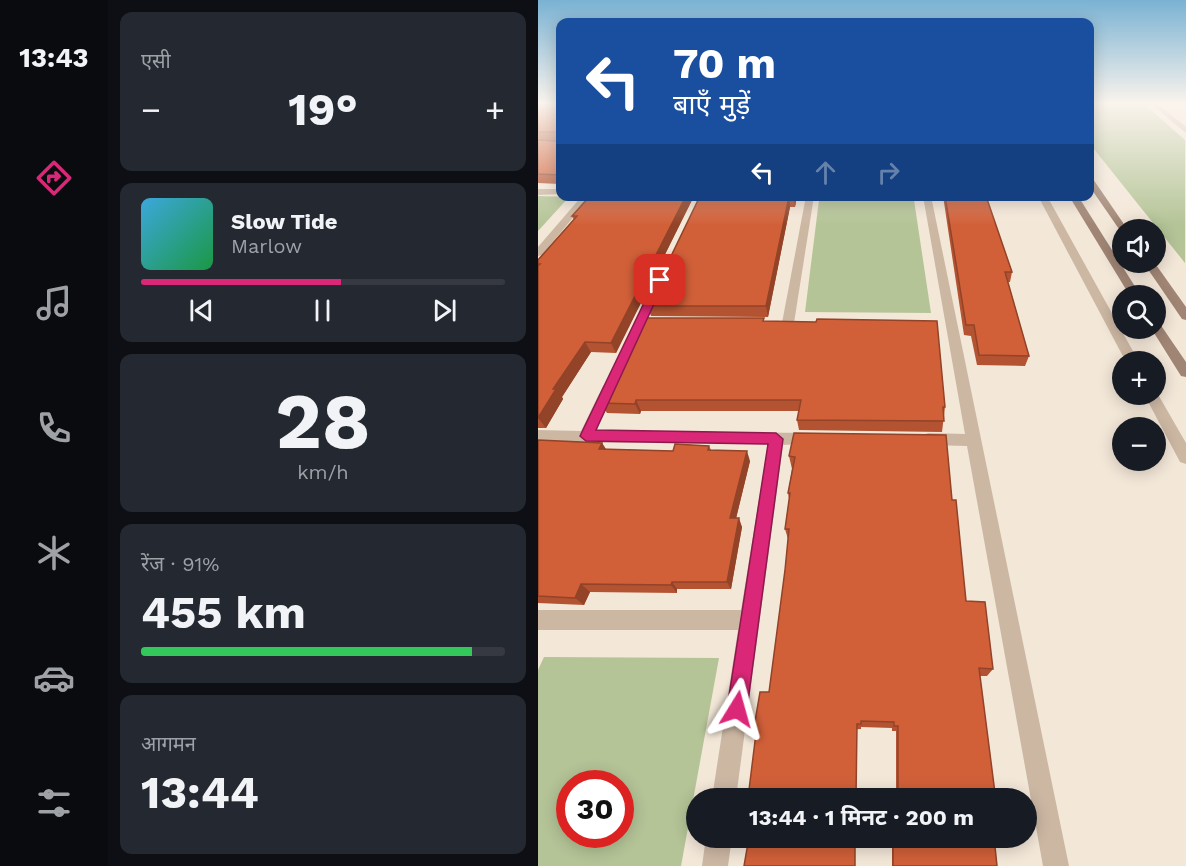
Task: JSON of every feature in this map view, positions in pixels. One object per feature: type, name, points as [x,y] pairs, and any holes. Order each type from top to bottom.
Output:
[{"type":"street","points":[[1094,187],[1116,219]]},
{"type":"street","points":[[538,192],[556,192]]},
{"type":"street","points":[[538,254],[583,201]]},
{"type":"street","points":[[788,324],[809,201]]},
{"type":"street","points":[[928,201],[946,323],[973,440],[1056,866]]},
{"type":"street","points":[[1045,201],[1127,351]]},
{"type":"street","points":[[1076,201],[1129,285]]},
{"type":"street","points":[[1156,273],[1186,316]]},
{"type":"street","points":[[631,343],[646,322],[660,280]]},
{"type":"street","points":[[1164,339],[1186,373]]},
{"type":"street","points":[[586,436],[616,374]]},
{"type":"street","points":[[1157,405],[1186,458]]},
{"type":"street","points":[[538,436],[822,439]]},
{"type":"street","points":[[725,788],[776,439]]},
{"type":"street","points":[[915,439],[973,440]]},
{"type":"street","points":[[538,621],[749,620]]},
{"type":"street","points":[[715,866],[717,848]]},
{"type":"green space","points":[[1094,144],[1185,144],[1185,263],[1166,239],[1166,219],[1150,219],[1094,149]]},
{"type":"green space","points":[[538,196],[556,197],[556,201],[565,201],[538,231]]},
{"type":"green space","points":[[819,201],[914,201],[931,313],[805,312]]},
{"type":"green space","points":[[544,657],[719,658],[695,788],[686,788],[686,839],[681,866],[538,866],[538,670]]},
{"type":"building","points":[[538,144],[556,144],[556,175],[538,174]]},
{"type":"building","points":[[585,201],[683,201],[611,343],[585,342],[553,389],[556,389],[538,418],[538,266],[540,264],[538,260],[577,216],[572,216]]},
{"type":"building","points":[[698,201],[788,201],[766,306],[647,306]]},
{"type":"building","points":[[946,201],[988,201],[1012,272],[1005,272],[1029,356],[979,355],[974,325],[966,325]]},
{"type":"building","points":[[641,318],[764,318],[763,321],[816,322],[817,319],[937,321],[945,407],[943,407],[944,421],[797,420],[801,400],[636,400],[635,404],[600,403]]},
{"type":"building","points":[[794,433],[946,435],[952,500],[956,500],[966,601],[985,602],[993,669],[979,668],[994,788],[898,788],[898,726],[894,726],[894,722],[861,721],[861,724],[857,724],[856,788],[749,788],[756,733],[753,733],[760,692],[769,692],[785,570],[789,529],[785,529],[790,493],[788,493],[795,457],[789,456]]},
{"type":"building","points":[[538,440],[602,443],[599,449],[673,451],[675,444],[709,446],[708,450],[747,451],[730,518],[739,518],[727,582],[672,582],[671,585],[581,584],[575,598],[538,596]]},
{"type":"building","points":[[747,848],[855,848],[855,866],[744,866]]},
{"type":"building","points":[[893,848],[995,848],[997,866],[893,866]]},
{"type":"route","points":[[660,280],[586,436],[776,439],[737,709]]}]
